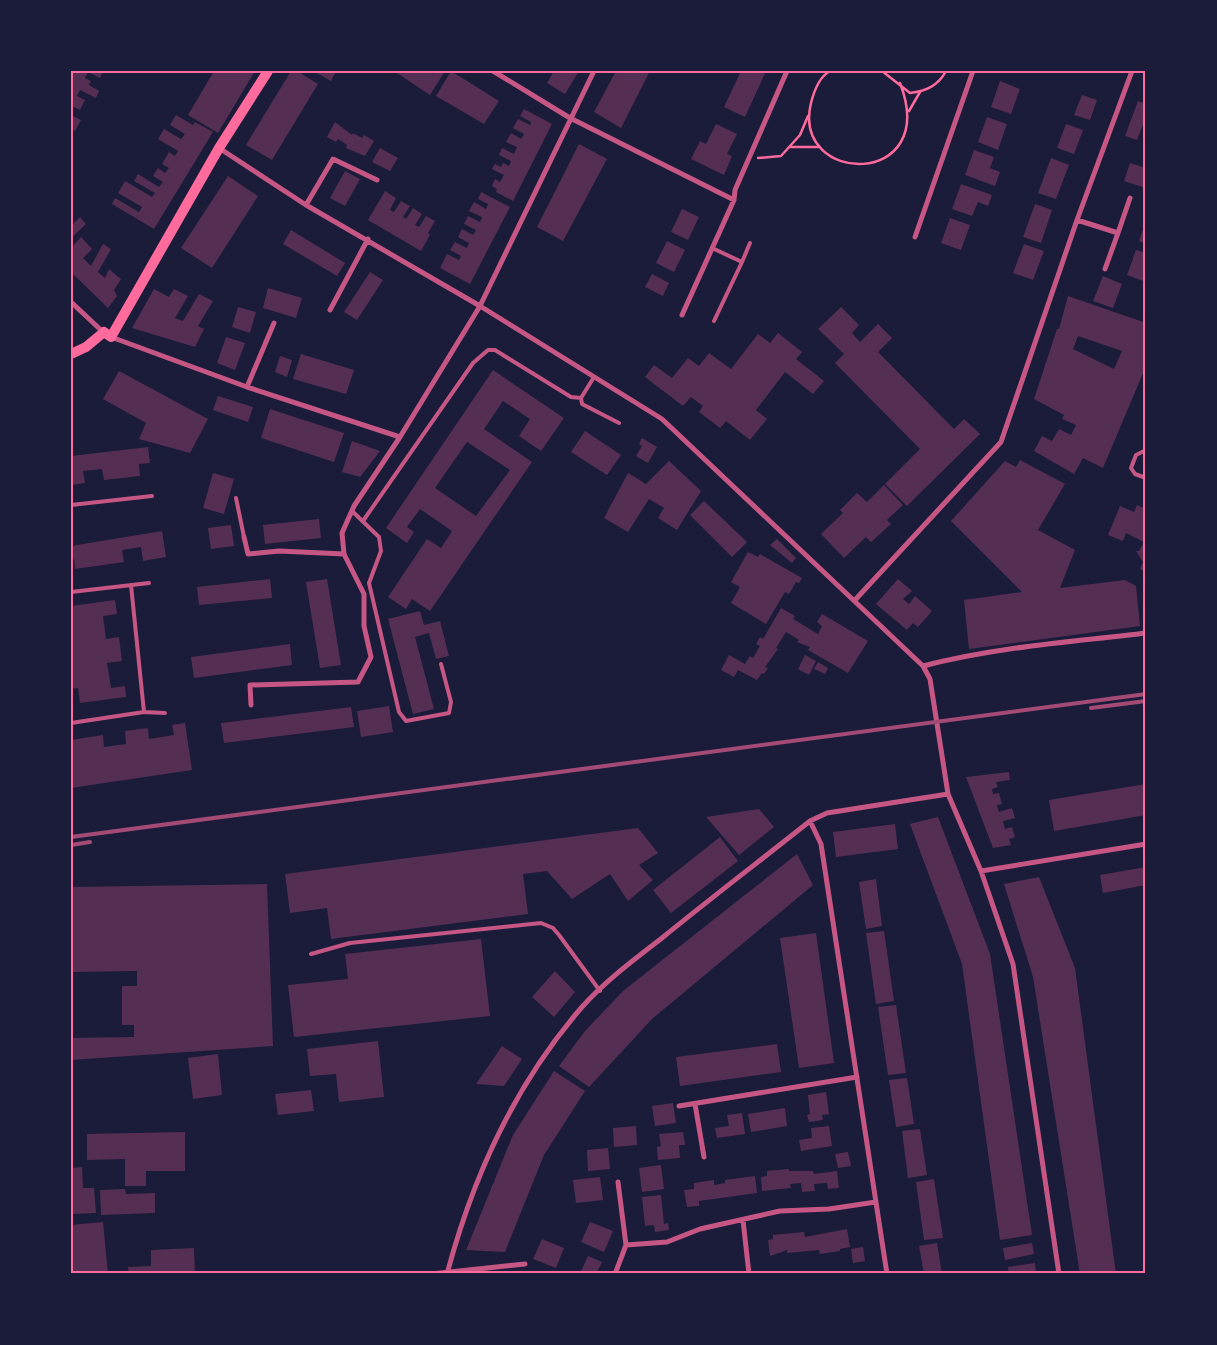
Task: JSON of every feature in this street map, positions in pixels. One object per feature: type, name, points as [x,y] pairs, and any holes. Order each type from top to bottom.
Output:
[{"type":"main road","points":[[71,354],[108,335],[219,148],[268,71]]},
{"type":"street","points":[[493,71],[570,118],[734,200]]},
{"type":"street","points":[[251,705],[250,685],[358,682],[371,658],[364,626],[364,594],[344,554],[342,533],[352,511],[400,437],[480,306],[594,71]]},
{"type":"street","points":[[682,315],[734,200],[735,190],[787,71]]},
{"type":"street","points":[[915,237],[973,71]]},
{"type":"street","points":[[855,600],[1001,442],[1077,220],[1132,71]]},
{"type":"street","points":[[219,148],[306,204],[480,306],[662,419],[923,666],[930,679],[948,794],[981,871],[1013,964],[1059,1274]]},
{"type":"street","points":[[306,204],[333,159],[377,180]]},
{"type":"street","points":[[1105,269],[1130,198]]},
{"type":"street","points":[[1077,220],[1118,233]]},
{"type":"street","points":[[330,310],[368,240]]},
{"type":"street","points":[[71,302],[108,335],[247,387],[400,437]]},
{"type":"street","points":[[247,387],[274,323]]},
{"type":"street","points":[[244,537],[248,554],[279,550],[344,554]]},
{"type":"street","points":[[923,666],[949,659],[1146,633]]},
{"type":"street","points":[[447,1273],[461,1221],[498,1132],[552,1043],[583,1005],[681,923],[810,821],[827,813],[948,794]]},
{"type":"street","points":[[810,821],[821,844],[887,1274]]},
{"type":"street","points":[[981,871],[1146,844]]},
{"type":"street","points":[[679,1106],[856,1077]]},
{"type":"street","points":[[695,1104],[704,1157]]},
{"type":"street","points":[[615,1274],[626,1245],[618,1182]]},
{"type":"street","points":[[626,1245],[667,1242],[700,1229],[780,1211],[829,1209],[876,1202]]},
{"type":"street","points":[[743,1220],[749,1274]]},
{"type":"street","points":[[431,1274],[525,1264]]},
{"type":"lane","points":[[714,321],[750,243]]},
{"type":"lane","points":[[712,248],[742,262]]},
{"type":"lane","points":[[363,521],[473,363],[488,350],[495,350],[571,396],[581,398]]},
{"type":"lane","points":[[594,376],[581,398],[582,404],[619,423]]},
{"type":"lane","points":[[1146,450],[1136,455],[1131,468],[1135,474],[1146,478]]},
{"type":"lane","points":[[71,505],[152,496]]},
{"type":"lane","points":[[236,498],[244,537]]},
{"type":"lane","points":[[352,511],[380,536],[381,551],[369,583],[399,712],[406,721],[449,713],[451,702],[441,664]]},
{"type":"lane","points":[[71,592],[149,583]]},
{"type":"lane","points":[[131,585],[144,712]]},
{"type":"lane","points":[[71,723],[144,712],[166,713]]},
{"type":"lane","points":[[311,954],[350,943],[541,923],[553,928],[600,991]]},
{"type":"path","points":[[750,156],[765,159],[781,156],[800,135],[808,115],[814,90],[830,71]]},
{"type":"path","points":[[882,71],[900,83],[910,93],[926,91],[942,80],[946,71]]},
{"type":"path","points":[[808,115],[814,138],[828,156],[850,164],[869,163],[890,156],[900,146],[908,122],[907,101],[900,83]]},
{"type":"path","points":[[908,112],[920,92]]},
{"type":"path","points":[[789,147],[821,147]]},
{"type":"building","points":[[71,71],[103,71],[100,78],[88,72],[85,78],[91,81],[89,85],[99,91],[96,98],[80,90],[77,96],[85,100],[80,110],[71,106]]},
{"type":"building","points":[[214,71],[255,71],[218,133],[188,115]]},
{"type":"building","points":[[291,71],[297,71],[318,84],[272,160],[246,145]]},
{"type":"building","points":[[313,71],[336,71],[331,81]]},
{"type":"building","points":[[394,71],[445,71],[430,95]]},
{"type":"building","points":[[451,71],[499,101],[484,124],[436,96]]},
{"type":"building","points":[[554,71],[579,71],[565,94],[547,83]]},
{"type":"building","points":[[616,71],[650,71],[621,128],[594,112]]},
{"type":"building","points":[[741,71],[766,71],[745,117],[724,107]]},
{"type":"building","points":[[1000,81],[1020,89],[1011,114],[991,107]]},
{"type":"building","points":[[1082,95],[1097,100],[1090,120],[1074,115]]},
{"type":"building","points":[[1138,101],[1146,104],[1146,117],[1137,140],[1125,136]]},
{"type":"building","points":[[524,109],[552,124],[513,201],[496,192],[497,189],[492,186],[495,179],[500,182],[504,175],[492,169],[495,164],[501,167],[503,163],[509,166],[511,161],[499,155],[502,148],[514,154],[517,147],[506,142],[511,133],[521,139],[524,134],[513,128],[518,119],[530,125],[531,122],[520,116]]},
{"type":"building","points":[[71,115],[81,120],[75,131],[71,129]]},
{"type":"building","points":[[176,115],[193,125],[195,122],[213,132],[154,229],[112,204],[115,198],[139,212],[142,207],[118,193],[125,181],[152,197],[155,193],[134,181],[138,174],[159,187],[163,182],[153,176],[158,168],[165,173],[169,168],[162,164],[169,152],[175,156],[178,151],[158,139],[164,129],[181,139],[185,134],[170,125]]},
{"type":"building","points":[[987,117],[1007,124],[998,150],[978,142]]},
{"type":"building","points":[[335,122],[352,135],[353,133],[362,138],[364,135],[374,141],[365,156],[346,148],[347,145],[338,139],[336,142],[327,137]]},
{"type":"building","points":[[716,124],[737,134],[727,154],[732,156],[724,175],[691,159],[700,141],[706,144]]},
{"type":"building","points":[[1066,124],[1083,130],[1074,154],[1057,148]]},
{"type":"building","points":[[579,144],[607,159],[563,241],[537,227]]},
{"type":"building","points":[[380,148],[398,158],[390,171],[372,162]]},
{"type":"building","points":[[974,150],[994,157],[990,168],[1000,172],[995,186],[965,175]]},
{"type":"building","points":[[1051,158],[1069,165],[1056,199],[1038,193]]},
{"type":"building","points":[[1130,163],[1146,168],[1146,188],[1124,181]]},
{"type":"building","points":[[345,171],[360,179],[345,206],[330,198]]},
{"type":"building","points":[[228,176],[258,196],[212,268],[181,248]]},
{"type":"building","points":[[961,184],[992,195],[988,206],[978,202],[972,216],[952,209]]},
{"type":"building","points":[[385,191],[396,198],[390,210],[394,212],[401,201],[410,206],[403,217],[406,219],[413,208],[422,214],[415,225],[419,227],[426,216],[435,221],[421,251],[368,220]]},
{"type":"building","points":[[481,192],[510,207],[470,284],[440,268],[447,254],[459,260],[461,256],[450,250],[455,242],[467,248],[469,243],[458,237],[462,229],[473,235],[476,230],[464,224],[468,216],[480,222],[482,217],[469,211],[474,202],[486,209],[488,204],[478,199]]},
{"type":"building","points":[[1035,204],[1052,210],[1041,243],[1023,237]]},
{"type":"building","points":[[682,209],[699,217],[688,240],[671,232]]},
{"type":"building","points":[[80,217],[86,224],[71,238],[71,226]]},
{"type":"building","points":[[950,218],[970,225],[961,250],[941,243]]},
{"type":"building","points":[[1146,221],[1146,244],[1139,241]]},
{"type":"building","points":[[291,230],[345,263],[337,276],[283,244]]},
{"type":"building","points":[[81,237],[92,249],[83,258],[91,266],[103,244],[111,249],[98,272],[105,278],[109,269],[121,279],[114,290],[117,296],[108,308],[71,272],[71,245],[73,246]]},
{"type":"building","points":[[667,241],[685,250],[674,272],[656,263]]},
{"type":"building","points":[[1024,244],[1044,251],[1033,280],[1013,273]]},
{"type":"building","points":[[1136,250],[1146,253],[1146,282],[1127,275]]},
{"type":"building","points":[[370,272],[383,280],[357,320],[344,312]]},
{"type":"building","points":[[652,274],[669,283],[663,296],[645,287]]},
{"type":"building","points":[[1103,276],[1122,284],[1113,308],[1093,301]]},
{"type":"building","points":[[268,288],[302,298],[296,318],[263,308]]},
{"type":"building","points":[[154,289],[169,297],[174,289],[188,296],[175,318],[183,321],[199,294],[213,301],[198,326],[204,329],[195,347],[132,328]]},
{"type":"building","points":[[1068,296],[1146,323],[1146,366],[1103,468],[1083,458],[1074,474],[1034,451],[1042,436],[1052,441],[1059,429],[1071,435],[1076,425],[1062,419],[1064,415],[1034,399],[1057,329],[1059,329]],"holes":[[[1078,336],[1122,351],[1114,369],[1073,349]]]},
{"type":"building","points":[[238,307],[256,312],[250,333],[232,327]]},
{"type":"building","points":[[841,307],[859,325],[852,333],[860,342],[878,324],[892,338],[878,352],[954,429],[964,419],[980,434],[907,506],[885,484],[920,449],[835,363],[844,354],[818,329]]},
{"type":"building","points":[[778,333],[802,352],[796,359],[824,381],[813,394],[785,372],[756,410],[767,419],[750,440],[726,421],[720,428],[699,412],[703,406],[691,397],[683,406],[645,377],[654,365],[672,378],[688,358],[699,366],[709,353],[731,369],[758,334],[770,343]]},
{"type":"building","points":[[226,337],[245,343],[235,370],[217,363]]},
{"type":"building","points":[[301,354],[354,370],[346,394],[293,379]]},
{"type":"building","points":[[280,356],[292,360],[287,377],[275,372]]},
{"type":"building","points":[[493,370],[564,418],[541,451],[519,436],[530,419],[503,401],[484,429],[532,462],[430,611],[412,599],[406,609],[388,597],[427,539],[441,548],[452,531],[420,509],[407,527],[414,532],[407,543],[386,528]],"holes":[[[467,442],[510,470],[476,516],[435,488]]]},
{"type":"building","points":[[119,371],[208,419],[190,453],[139,439],[146,423],[103,399]]},
{"type":"building","points":[[218,396],[253,407],[248,422],[213,410]]},
{"type":"building","points":[[270,409],[344,433],[334,462],[261,438]]},
{"type":"building","points":[[585,431],[621,455],[607,475],[571,452]]},
{"type":"building","points":[[642,438],[657,447],[648,463],[636,456],[642,446],[639,444]]},
{"type":"building","points":[[352,441],[380,451],[360,477],[342,472]]},
{"type":"building","points":[[148,447],[150,463],[139,464],[140,476],[104,480],[102,469],[83,471],[85,483],[71,485],[71,456]]},
{"type":"building","points":[[1020,460],[1065,484],[1038,530],[1075,550],[1060,588],[1125,580],[1136,586],[1140,626],[969,649],[964,600],[1022,592],[951,521],[1005,461],[1016,467]]},
{"type":"building","points":[[669,461],[701,491],[677,530],[658,518],[664,508],[649,499],[628,532],[604,518],[628,473],[646,484]]},
{"type":"building","points":[[213,473],[234,479],[224,514],[203,508]]},
{"type":"building","points":[[884,485],[903,505],[887,520],[891,524],[871,542],[866,537],[844,558],[821,534],[843,513],[840,510],[857,493],[867,502]]},
{"type":"building","points":[[704,501],[747,542],[732,557],[690,515]]},
{"type":"building","points":[[1137,505],[1146,509],[1146,572],[1140,569],[1143,562],[1136,551],[1139,551],[1144,542],[1126,533],[1123,541],[1108,535],[1120,506],[1134,512]]},
{"type":"building","points":[[319,519],[321,538],[265,544],[263,525]]},
{"type":"building","points":[[231,525],[234,546],[211,549],[208,528]]},
{"type":"building","points":[[162,531],[166,557],[143,561],[141,547],[122,550],[124,562],[75,569],[74,558],[71,558],[71,546]]},
{"type":"building","points":[[777,539],[796,558],[792,563],[770,545]]},
{"type":"building","points":[[748,552],[758,557],[760,554],[802,578],[799,583],[796,582],[789,594],[785,592],[766,624],[731,603],[740,587],[731,582]]},
{"type":"building","points":[[270,579],[272,598],[199,605],[197,587]]},
{"type":"building","points":[[327,579],[341,665],[320,668],[306,582]]},
{"type":"building","points":[[898,579],[912,591],[903,599],[909,604],[915,596],[932,611],[918,627],[913,623],[907,630],[876,604]]},
{"type":"building","points":[[115,600],[117,614],[103,616],[106,639],[119,637],[122,661],[107,663],[111,688],[125,686],[126,697],[80,703],[78,688],[71,689],[71,606]]},
{"type":"building","points":[[781,608],[795,616],[793,619],[818,634],[822,626],[817,622],[822,614],[868,641],[848,673],[808,650],[810,647],[797,642],[799,640],[786,632],[776,648],[778,649],[765,667],[768,668],[757,680],[738,670],[734,677],[721,670],[729,655],[745,664],[750,656],[753,658],[760,646],[756,644],[760,637],[763,639]]},
{"type":"building","points":[[420,611],[424,625],[440,621],[449,656],[436,659],[429,633],[415,637],[434,709],[413,714],[388,619]]},
{"type":"building","points":[[290,644],[292,665],[194,678],[191,657]]},
{"type":"building","points":[[805,655],[816,661],[809,675],[798,669]]},
{"type":"building","points":[[818,662],[828,668],[825,674],[814,669]]},
{"type":"building","points":[[389,706],[393,732],[361,737],[357,711]]},
{"type":"building","points":[[351,707],[354,727],[224,743],[221,723]]},
{"type":"building","points":[[185,723],[192,770],[71,788],[71,740],[103,735],[104,747],[126,744],[125,731],[148,728],[149,739],[174,735],[172,725]]},
{"type":"building","points":[[1009,772],[1010,780],[996,782],[998,787],[992,789],[993,794],[999,793],[1002,804],[997,805],[999,812],[1012,808],[1015,818],[1003,821],[1005,829],[1012,827],[1015,837],[1009,839],[1011,845],[993,848],[966,777]]},
{"type":"building","points":[[1146,784],[1146,815],[1054,831],[1049,800]]},
{"type":"building","points":[[759,809],[774,827],[739,855],[706,817]]},
{"type":"building","points":[[938,817],[990,954],[1032,1235],[1000,1240],[962,964],[910,824]]},
{"type":"building","points":[[895,824],[898,849],[836,857],[833,832]]},
{"type":"building","points":[[638,828],[658,853],[639,865],[653,880],[628,901],[610,874],[572,899],[547,871],[523,874],[528,914],[331,939],[327,908],[290,913],[285,874]]},
{"type":"building","points":[[720,837],[738,861],[671,913],[653,890]]},
{"type":"building","points":[[797,854],[813,885],[652,1019],[589,1087],[559,1066],[585,1031],[623,991]]},
{"type":"building","points":[[1146,867],[1146,885],[1103,893],[1100,875]]},
{"type":"building","points":[[1039,877],[1075,968],[1116,1274],[1080,1274],[1033,977],[1004,884]]},
{"type":"building","points":[[876,879],[882,926],[866,929],[859,882]]},
{"type":"building","points":[[267,884],[273,1046],[71,1060],[71,1038],[134,1037],[134,1025],[122,1025],[122,986],[137,986],[137,971],[71,972],[71,887]]},
{"type":"building","points":[[884,931],[894,1001],[876,1004],[866,933]]},
{"type":"building","points":[[816,933],[834,1063],[799,1068],[780,938]]},
{"type":"building","points":[[481,939],[490,1016],[294,1037],[288,985],[348,979],[345,954]]},
{"type":"building","points":[[555,971],[575,992],[554,1017],[532,997]]},
{"type":"building","points":[[896,1005],[906,1073],[888,1075],[878,1007]]},
{"type":"building","points":[[378,1041],[384,1097],[339,1102],[336,1074],[310,1076],[307,1049]]},
{"type":"building","points":[[777,1044],[781,1072],[680,1086],[676,1057]]},
{"type":"building","points":[[502,1046],[522,1059],[504,1086],[476,1084]]},
{"type":"building","points":[[218,1054],[222,1095],[193,1099],[188,1058]]},
{"type":"building","points":[[554,1071],[585,1091],[544,1155],[505,1252],[466,1250],[513,1135]]},
{"type":"building","points":[[907,1078],[914,1124],[896,1127],[889,1080]]},
{"type":"building","points":[[311,1090],[314,1111],[278,1115],[275,1094]]},
{"type":"building","points":[[826,1092],[829,1114],[822,1115],[823,1120],[809,1122],[807,1115],[810,1114],[808,1095]]},
{"type":"building","points":[[673,1103],[676,1123],[655,1126],[652,1106]]},
{"type":"building","points":[[785,1108],[787,1126],[751,1132],[748,1114]]},
{"type":"building","points":[[742,1113],[745,1134],[717,1138],[715,1128],[729,1126],[727,1115]]},
{"type":"building","points":[[636,1126],[637,1145],[614,1147],[613,1128]]},
{"type":"building","points":[[829,1126],[832,1146],[801,1151],[799,1140],[812,1138],[811,1128]]},
{"type":"building","points":[[920,1129],[927,1175],[908,1178],[902,1131]]},
{"type":"building","points":[[185,1132],[185,1171],[146,1171],[146,1186],[125,1186],[125,1159],[87,1160],[87,1134]]},
{"type":"building","points":[[683,1132],[685,1145],[679,1145],[680,1158],[658,1160],[657,1147],[661,1146],[659,1134]]},
{"type":"building","points":[[608,1148],[610,1169],[588,1171],[587,1150]]},
{"type":"building","points":[[848,1152],[851,1166],[838,1168],[835,1154]]},
{"type":"building","points":[[661,1165],[664,1189],[642,1192],[639,1168]]},
{"type":"building","points":[[82,1167],[83,1188],[94,1188],[96,1213],[71,1214],[71,1168]]},
{"type":"building","points":[[789,1169],[789,1171],[813,1171],[814,1174],[837,1171],[839,1188],[828,1189],[827,1183],[814,1184],[815,1191],[802,1192],[801,1183],[790,1184],[791,1188],[762,1191],[761,1177],[767,1176],[767,1171]]},
{"type":"building","points":[[755,1176],[757,1193],[699,1201],[699,1206],[687,1207],[684,1190],[694,1189],[694,1183],[714,1180],[714,1185],[725,1183],[725,1180]]},
{"type":"building","points":[[600,1177],[603,1200],[576,1203],[573,1180]]},
{"type":"building","points":[[934,1179],[943,1238],[924,1240],[916,1182]]},
{"type":"building","points":[[125,1189],[126,1194],[155,1193],[155,1213],[101,1215],[100,1190]]},
{"type":"building","points":[[661,1195],[664,1224],[668,1223],[669,1230],[655,1232],[654,1225],[645,1226],[642,1197]]},
{"type":"building","points":[[103,1222],[108,1274],[71,1274],[71,1225]]},
{"type":"building","points":[[590,1222],[613,1231],[604,1252],[581,1242]]},
{"type":"building","points":[[847,1229],[850,1247],[840,1249],[840,1251],[820,1254],[819,1250],[787,1253],[787,1250],[770,1256],[768,1240],[773,1239],[773,1235],[804,1232],[805,1237]]},
{"type":"building","points":[[542,1239],[564,1248],[556,1268],[533,1259]]},
{"type":"building","points":[[937,1243],[942,1274],[924,1274],[919,1246]]},
{"type":"building","points":[[1032,1243],[1034,1254],[1005,1260],[1003,1248]]},
{"type":"building","points":[[863,1247],[865,1261],[853,1263],[851,1249]]},
{"type":"building","points":[[194,1248],[195,1274],[129,1274],[128,1267],[151,1266],[151,1250]]},
{"type":"building","points":[[588,1256],[602,1262],[596,1274],[580,1274]]},
{"type":"building","points":[[1035,1263],[1036,1274],[1009,1274],[1008,1267]]},
{"type":"railway","points":[[71,837],[1146,694]]},
{"type":"railway","points":[[1091,708],[1146,701]]},
{"type":"railway","points":[[71,845],[90,842]]}]
